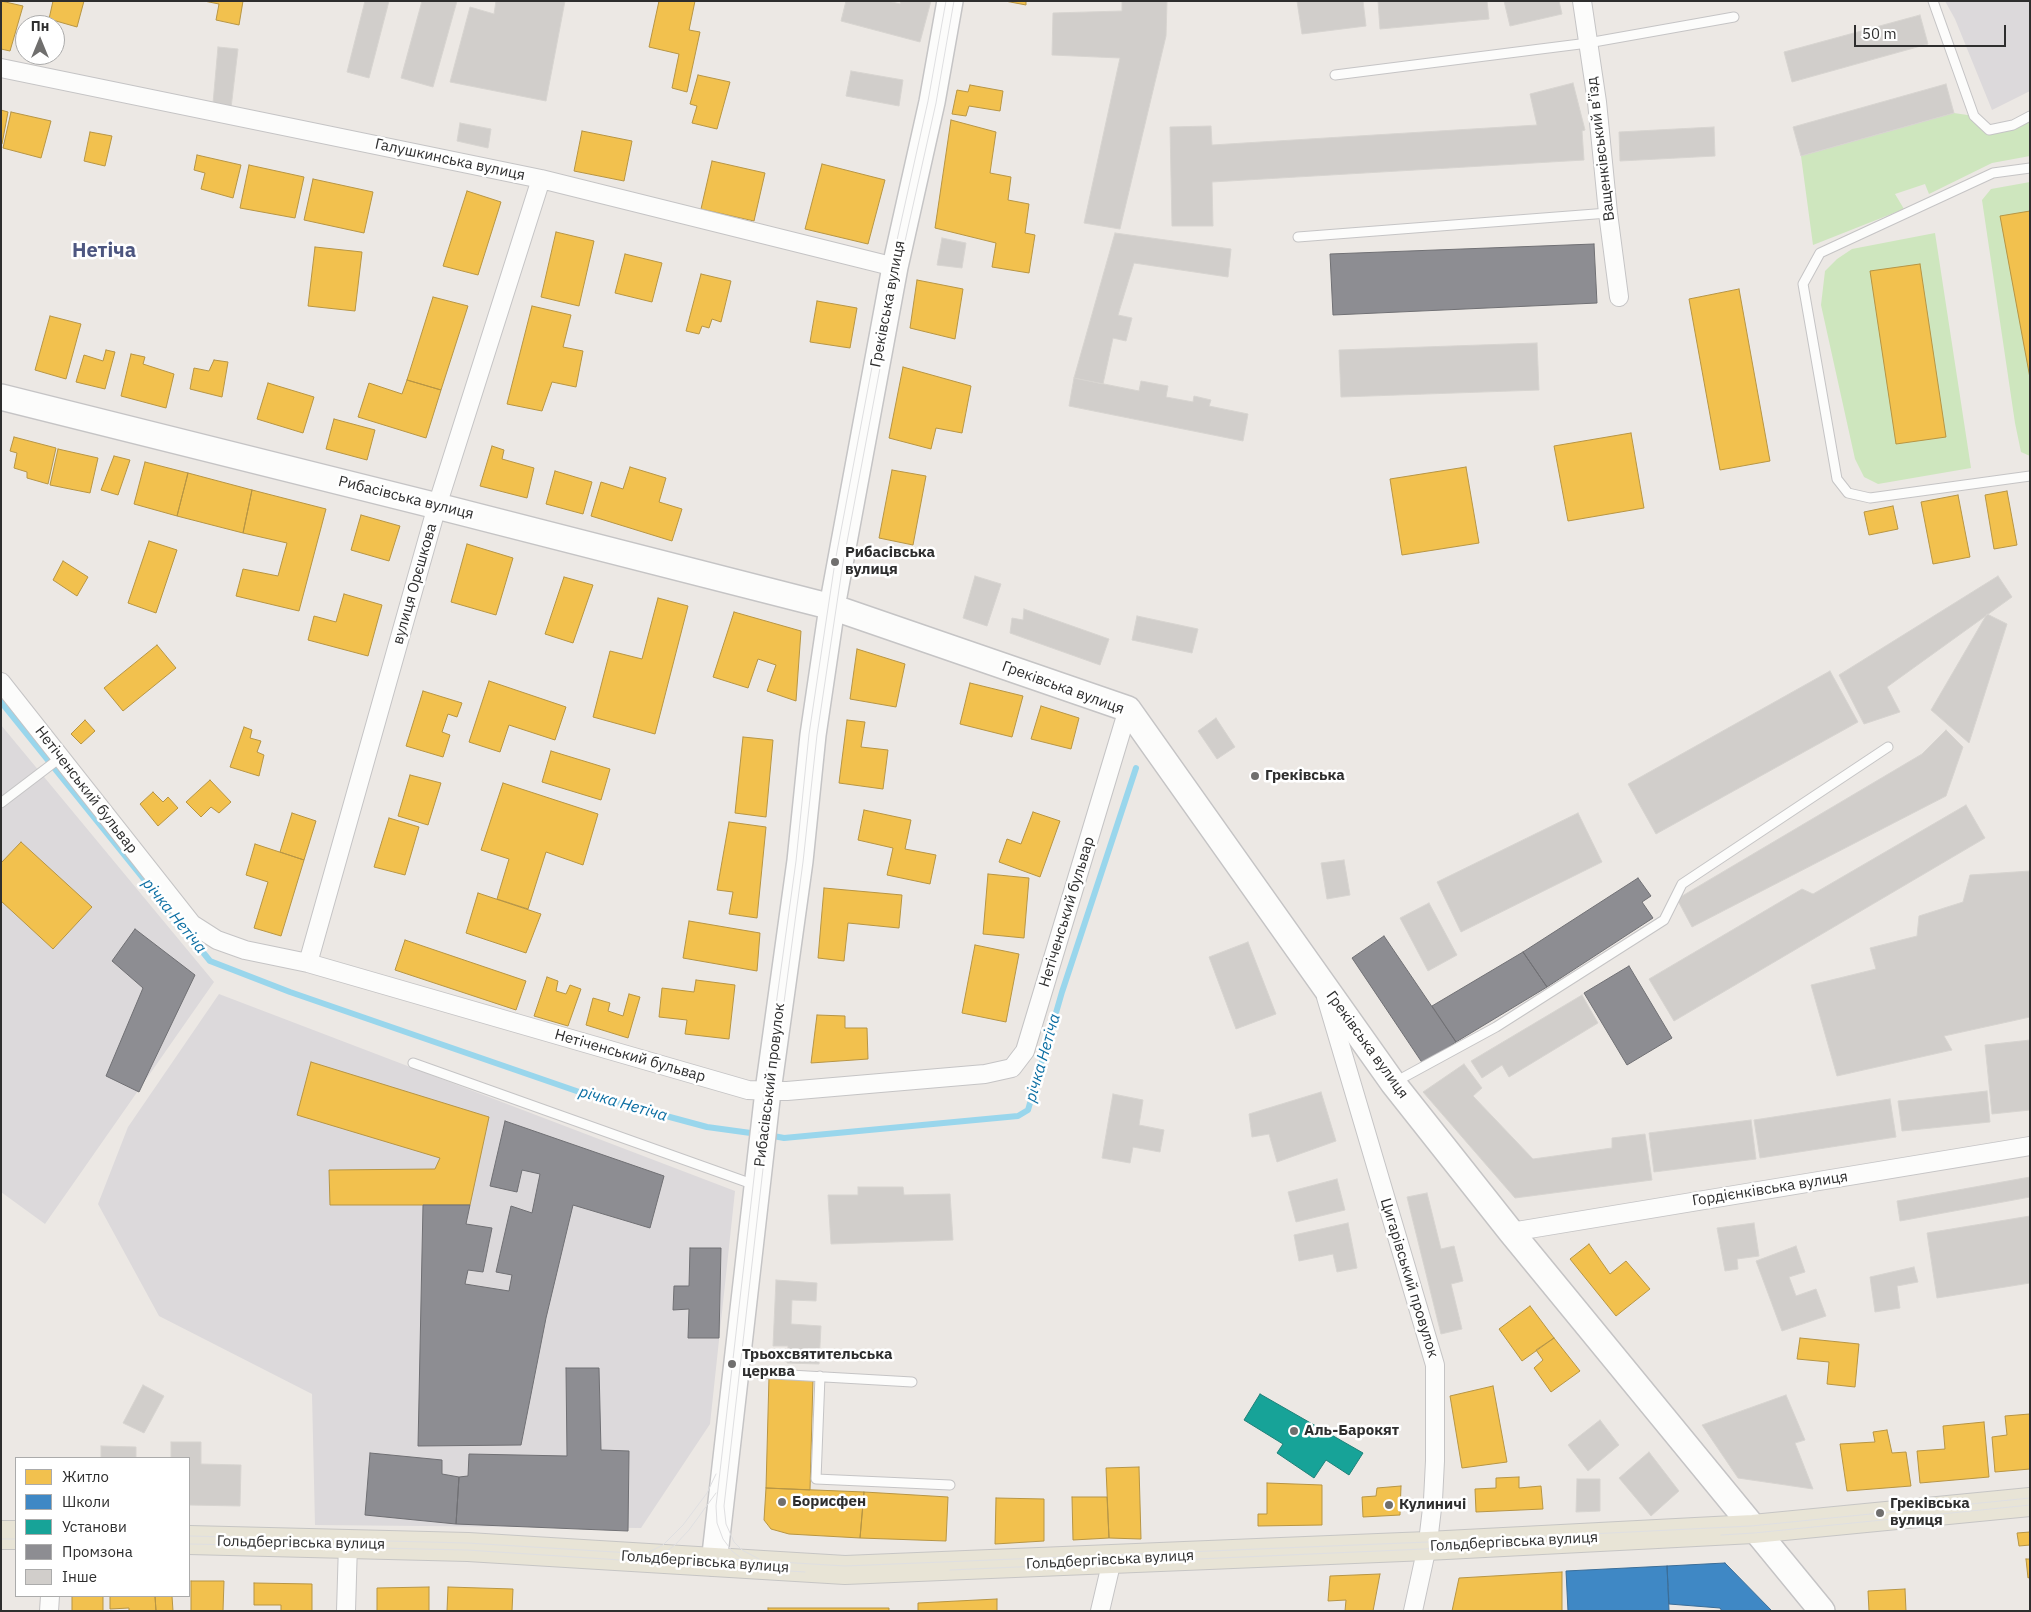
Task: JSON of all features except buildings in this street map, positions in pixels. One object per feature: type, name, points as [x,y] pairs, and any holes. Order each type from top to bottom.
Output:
[{"type":"main road","name":"Гольдбергівська вулиця","points":[[190,1540],[468,1547],[845,1570],[1427,1546],[1754,1529],[2030,1502]]},
{"type":"main road","points":[[1,1535],[15,1535]]},
{"type":"street","name":"Греківська вулиця","points":[[950,1],[932,102],[821,605],[1128,709],[1393,1083],[1511,1232],[1822,1611]]},
{"type":"street","name":"Ващенківський в’їзд","points":[[1582,1],[1597,102],[1608,213],[1619,297]]},
{"type":"street","name":"Галушкинська вулиця","points":[[1,68],[541,179],[895,267]]},
{"type":"street","name":"вулиця Орєшкова","points":[[308,963],[437,506],[541,179]]},
{"type":"street","name":"Рибасівська вулиця","points":[[1,397],[437,506],[821,605]]},
{"type":"street","name":"Рибасівський провулок","points":[[714,1563],[768,1091],[786,970],[813,735],[821,605]]},
{"type":"street","name":"Нетіченський бульвар","points":[[1,682],[192,924],[217,940],[245,950],[308,963],[748,1090],[768,1091],[986,1074],[1012,1068],[1025,1050],[1128,709]]},
{"type":"street","name":"Цигарівський провулок","points":[[1322,982],[1435,1365],[1435,1461],[1427,1546],[1413,1611]]},
{"type":"street","name":"Гордієнківська вулиця","points":[[1511,1232],[2030,1146]]},
{"type":"street","points":[[346,1611],[348,1544]]},
{"type":"street","points":[[1100,1611],[1112,1560]]},
{"type":"street","points":[[49,1611],[50,1597]]},
{"type":"lane","points":[[1933,1],[1974,116],[1989,130],[2013,125],[2030,116]]},
{"type":"lane","points":[[1335,75],[1588,42],[1734,17]]},
{"type":"lane","points":[[2030,168],[1993,174],[1820,253],[1803,284],[1837,478],[1848,493],[1870,498],[2030,476]]},
{"type":"lane","points":[[1298,237],[1608,213]]},
{"type":"lane","points":[[1393,1083],[1496,1027],[1664,920],[1682,884],[1888,747]]},
{"type":"lane","points":[[1,804],[60,758]]},
{"type":"lane","points":[[413,1063],[757,1186]]},
{"type":"lane","points":[[735,1372],[912,1382]]},
{"type":"lane","points":[[820,1376],[816,1479],[950,1485]]},
{"type":"shaded area","points":[[1945,1],[2030,1],[2030,91],[1992,110],[1955,19]]},
{"type":"shaded area","points":[[1,725],[214,982],[45,1224],[1,1192]]},
{"type":"shaded area","points":[[219,994],[735,1191],[710,1424],[641,1528],[315,1525],[312,1394],[159,1316],[98,1204],[128,1127]]},
{"type":"green space","points":[[1954,113],[1974,116],[1989,130],[2030,121],[2030,156],[1992,163],[1929,194],[1925,184],[1895,194],[1904,209],[1813,245],[1801,156]]},
{"type":"green space","points":[[2030,182],[2030,456],[2021,452],[2015,423],[1982,200],[1991,189]]},
{"type":"green space","points":[[1935,233],[1971,468],[1878,484],[1864,477],[1855,459],[1821,305],[1825,271],[1837,259],[1852,249]]},
{"type":"waterway","name":"річка Нетіча","points":[[1,702],[210,961],[290,992],[588,1095],[707,1127],[758,1134]]},
{"type":"waterway","name":"річка Нетіча","points":[[768,1135],[784,1138],[1018,1116],[1028,1110],[1062,992],[1136,768]]},
{"type":"tram line","points":[[746,1562],[732,1551],[723,1539],[717,1523],[716,1506],[764,1091],[796,861],[809,734],[835,562],[891,267],[928,101],[946,1]]},
{"type":"tram line","points":[[759,1559],[742,1550],[734,1542],[726,1524],[724,1506],[772,1091],[803,862],[817,735],[843,563],[899,268],[936,103],[954,1]]},
{"type":"tram line","points":[[645,1554],[663,1545],[683,1525],[707,1493],[716,1474]]},
{"type":"tram line","points":[[660,1556],[675,1545],[689,1530],[716,1493]]},
{"type":"tram line","points":[[190,1536],[467,1543],[845,1566],[1428,1542],[1751,1526],[2030,1498]]},
{"type":"tram line","points":[[1721,1535],[2030,1505]]},
{"type":"tram line","points":[[1,1539],[15,1539]]},
{"type":"tram line","points":[[190,1544],[467,1550],[805,1572]]},
{"type":"tram line","points":[[950,1570],[1514,1545]]},
{"type":"place","name":"Рибасівська вулиця","points":[[835,562]]},
{"type":"place","name":"Греківська","points":[[1255,776]]},
{"type":"place","name":"Трьохсвятительська церква","points":[[732,1364]]},
{"type":"place","name":"Аль-Барокят","points":[[1294,1431]]},
{"type":"place","name":"Борисфен","points":[[782,1502]]},
{"type":"place","name":"Кулиничі","points":[[1389,1505]]},
{"type":"place","name":"Греківська вулиця","points":[[1880,1513]]},
{"type":"district","name":"Нетіча","points":[[104,251]]}]
